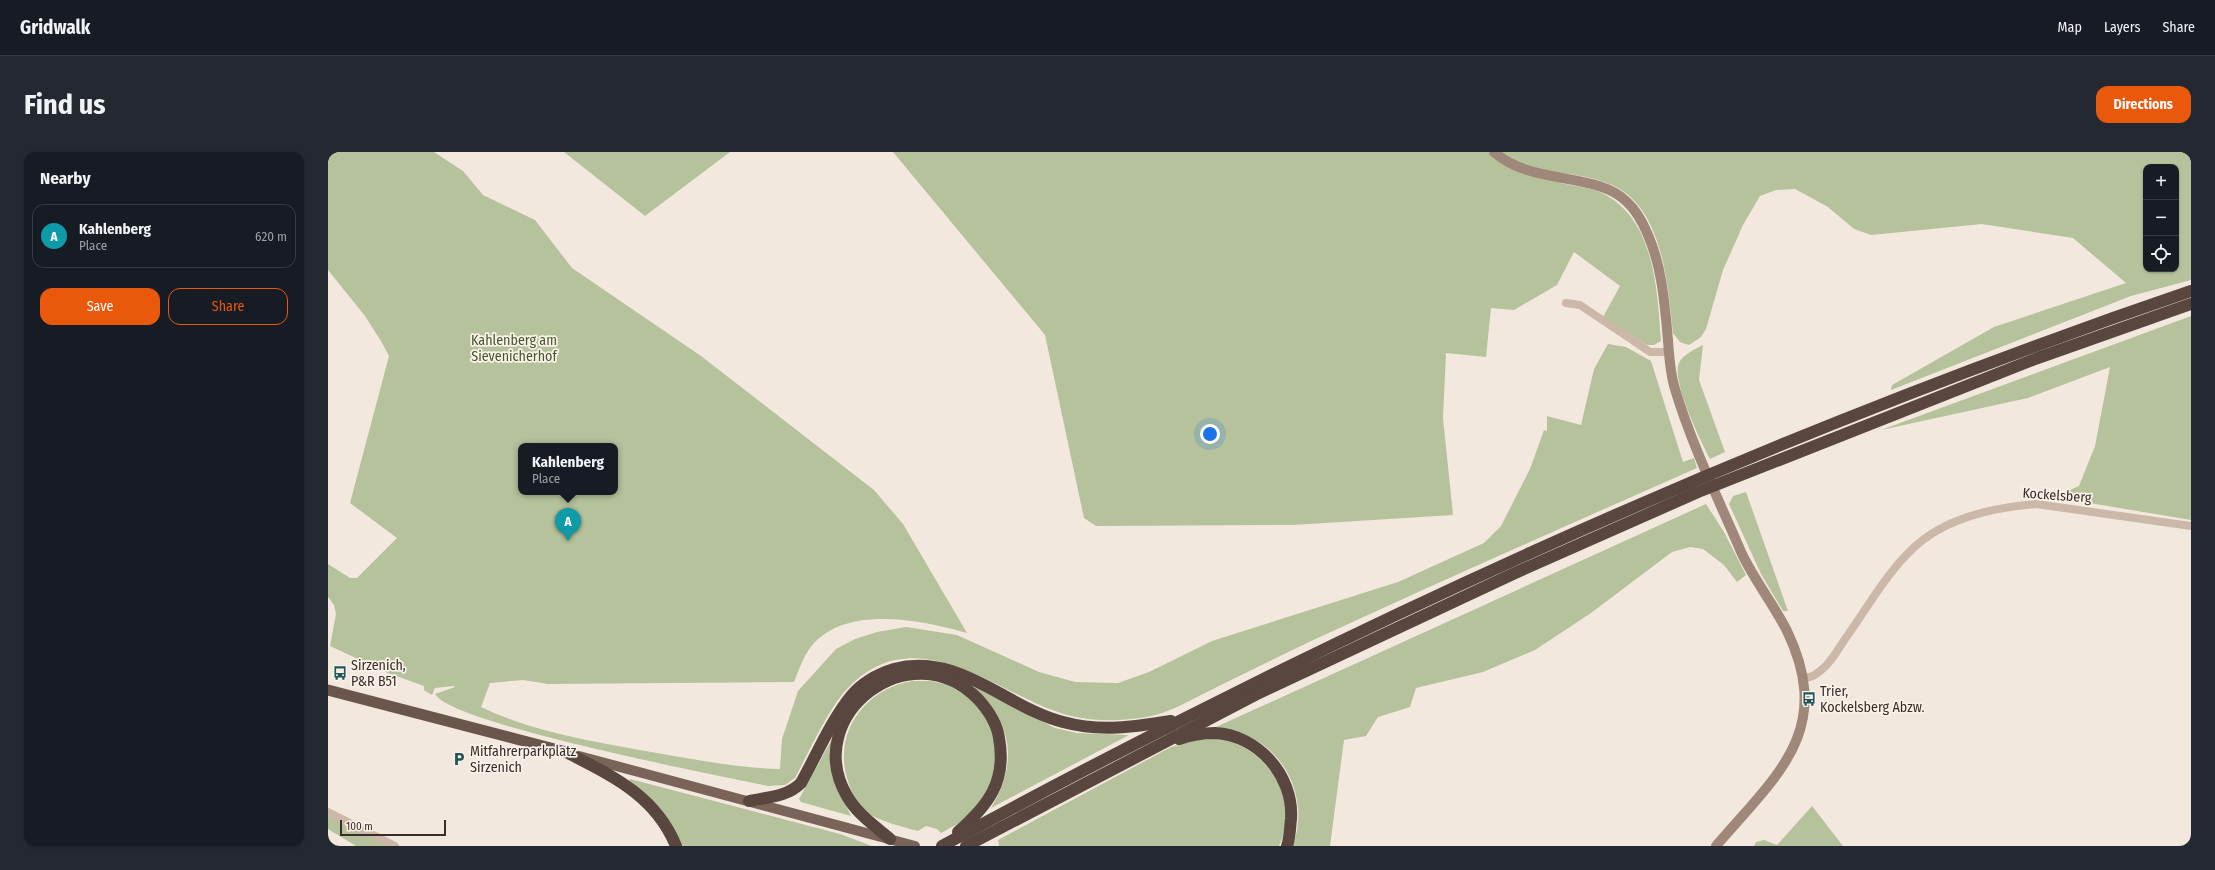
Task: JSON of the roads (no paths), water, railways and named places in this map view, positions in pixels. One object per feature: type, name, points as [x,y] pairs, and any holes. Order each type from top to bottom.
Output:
[{"type":"highway","points":[[943,845],[1180,720],[1334,644],[1496,568],[1729,466],[1965,372],[2191,291]]},
{"type":"highway","points":[[966,846],[1266,689],[1515,572],[1698,492],[2035,359],[2191,304]]},
{"type":"highway","points":[[749,801],[778,796],[795,789],[801,783],[851,696],[867,682],[886,672],[903,667],[937,667],[961,673],[1038,713],[1062,722],[1081,726],[1102,729],[1123,728],[1180,720]]},
{"type":"highway","points":[[890,839],[857,810],[847,796],[839,775],[837,745],[840,732],[847,717],[858,701],[870,690],[885,681],[903,675],[920,673],[941,677],[959,684],[972,694],[985,707],[994,722],[1001,748],[998,779],[992,794],[982,811],[943,845]]},
{"type":"highway","points":[[328,690],[566,752],[624,783],[638,794],[660,817],[676,846]]},
{"type":"highway","points":[[1153,747],[1188,736],[1215,733],[1237,738],[1259,751],[1281,773],[1288,791],[1292,809],[1287,846]]},
{"type":"main road","points":[[1494,152],[1508,163],[1528,172],[1592,185],[1611,191],[1627,202],[1642,221],[1659,268],[1675,388],[1704,464],[1752,575],[1786,631],[1798,663],[1802,679],[1803,721],[1795,747],[1778,774],[1716,846]]},
{"type":"main road","points":[[566,752],[915,846]]},
{"type":"street","points":[[1566,303],[1580,305],[1634,343],[1650,352],[1669,352]]},
{"type":"street","name":"Kockelsberg","points":[[1802,679],[1817,674],[1825,666],[1895,569],[1909,553],[1924,539],[1965,518],[2014,505],[2036,504],[2191,526]]},
{"type":"street","points":[[328,812],[395,846]]},
{"type":"place","name":"Kahlenberg","points":[[568,541]]},
{"type":"place","name":"Sirzenich, P&R B51","points":[[340,673]]},
{"type":"place","name":"Trier, Kockelsberg Abzw.","points":[[1809,699]]},
{"type":"place","name":"Mitfahrerparkplatz Sirzenich","points":[[459,759]]},
{"type":"park label","name":"Kahlenberg am Sievenicherhof","points":[[514,348]]}]
